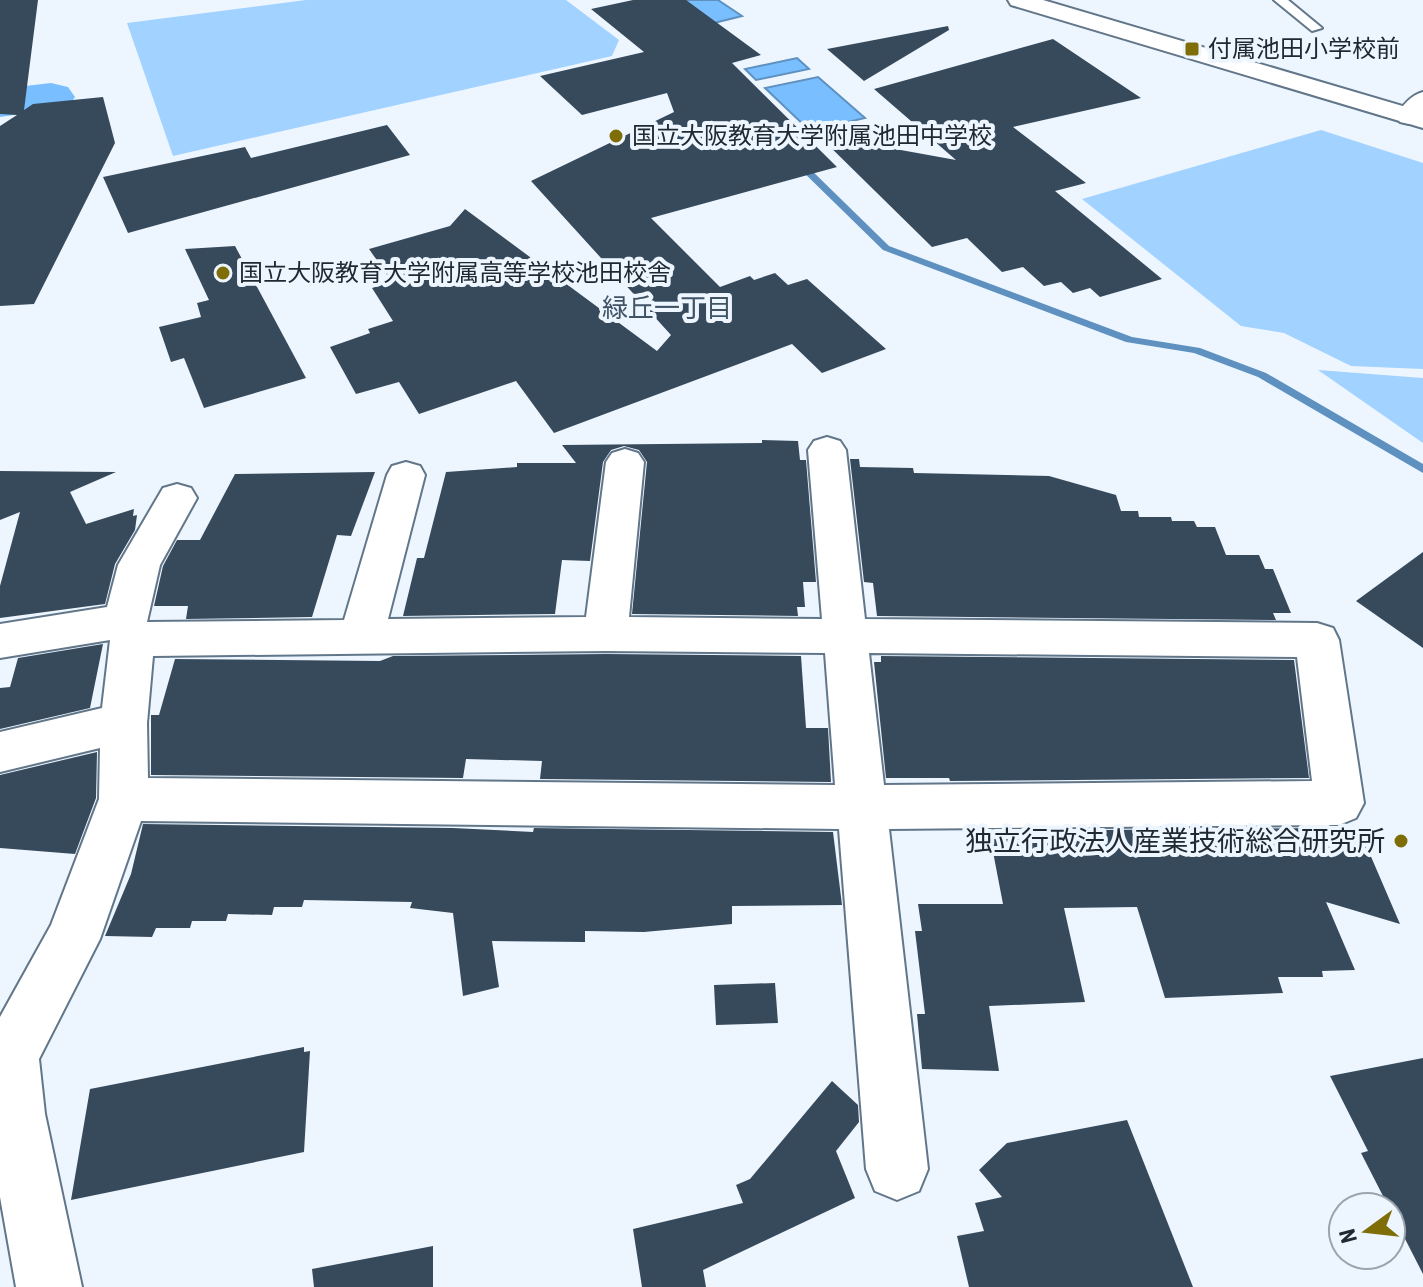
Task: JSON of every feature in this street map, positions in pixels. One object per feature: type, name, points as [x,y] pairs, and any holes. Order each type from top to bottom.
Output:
[{"type":"street","points":[[1019,0],[1418,112]]},
{"type":"street","points":[[827,450],[897,1169]]},
{"type":"street","points":[[606,634],[625,462]]},
{"type":"street","points":[[361,637],[406,475]]},
{"type":"street","points":[[49,1287],[5,1052],[73,939],[124,799],[129,630],[139,565],[177,498]]},
{"type":"street","points":[[0,641],[129,630],[361,637],[606,634],[1317,640],[1339,803],[863,807],[124,799]]},
{"type":"street","points":[[0,752],[124,723]]},
{"type":"lane","points":[[1280,0],[1316,28]]},
{"type":"shaded area","points":[[306,0],[566,0],[619,40],[612,56],[173,156],[127,23]]},
{"type":"shaded area","points":[[670,0],[718,0],[742,16],[666,35]]},
{"type":"shaded area","points":[[797,58],[809,69],[756,80],[745,69]]},
{"type":"shaded area","points":[[818,77],[865,118],[810,131],[765,88]]},
{"type":"shaded area","points":[[1321,130],[1423,163],[1423,369],[1351,366],[1284,333],[1241,326],[1082,199]]},
{"type":"shaded area","points":[[1318,370],[1423,378],[1423,443]]},
{"type":"building","points":[[0,0],[38,0],[24,110],[33,104],[103,97],[115,143],[34,304],[0,306],[0,126],[17,115],[0,114]]},
{"type":"building","points":[[633,0],[686,0],[761,55],[732,63],[837,167],[651,218],[720,287],[750,276],[754,280],[775,273],[788,285],[807,279],[886,349],[822,373],[792,344],[554,433],[516,381],[419,414],[399,382],[356,394],[330,347],[393,321],[372,288],[392,282],[369,249],[450,226],[465,209],[657,351],[671,335],[531,181],[674,112],[667,93],[582,115],[540,76],[644,52],[591,9]]},
{"type":"building","points":[[948,26],[949,30],[864,81],[827,49]]},
{"type":"building","points":[[1053,39],[1141,98],[1013,127],[1086,183],[1055,191],[1162,279],[1100,297],[1090,288],[1073,293],[1061,282],[1044,286],[1023,267],[1002,272],[967,238],[932,247],[818,135],[956,160],[874,89]]},
{"type":"building","points":[[387,125],[410,155],[128,233],[103,177],[245,147],[251,158]]},
{"type":"building","points":[[235,246],[306,378],[204,408],[184,358],[171,362],[159,327],[201,317],[197,303],[209,300],[185,249]]},
{"type":"building","points":[[762,440],[798,441],[800,460],[806,460],[816,582],[803,582],[805,607],[797,607],[798,616],[632,614],[647,462],[639,450],[624,446],[611,450],[603,462],[590,561],[562,560],[555,614],[403,616],[417,558],[424,558],[446,472],[517,467],[517,463],[576,463],[562,445],[762,443]]},
{"type":"building","points":[[850,459],[859,459],[860,467],[913,468],[914,473],[1049,476],[1116,495],[1121,511],[1138,511],[1139,517],[1171,517],[1172,521],[1194,521],[1197,527],[1215,527],[1226,555],[1259,555],[1265,569],[1273,569],[1291,613],[1273,613],[1276,620],[877,616],[873,583],[864,582]]},
{"type":"building","points":[[0,471],[116,472],[70,492],[86,524],[134,509],[133,516],[137,515],[135,530],[115,564],[105,604],[0,618],[0,586],[20,512],[0,520]]},
{"type":"building","points":[[375,472],[351,536],[337,535],[312,617],[186,619],[188,606],[154,606],[163,566],[177,540],[200,540],[235,474]]},
{"type":"building","points":[[1423,552],[1423,648],[1356,601]]},
{"type":"building","points":[[103,644],[90,708],[0,729],[0,688],[10,687],[18,658]]},
{"type":"building","points":[[393,656],[801,656],[806,728],[828,728],[831,782],[540,779],[542,761],[466,759],[463,778],[151,775],[151,715],[159,715],[175,659],[380,661]]},
{"type":"building","points":[[881,656],[1294,660],[1309,778],[950,781],[949,778],[886,778],[874,662],[881,662]]},
{"type":"building","points":[[97,752],[96,798],[75,854],[0,848],[0,775]]},
{"type":"building","points":[[143,824],[533,832],[534,828],[833,832],[842,905],[732,906],[732,924],[644,932],[585,931],[585,942],[492,941],[499,987],[463,996],[453,913],[410,908],[412,902],[304,900],[302,907],[274,907],[272,915],[228,914],[226,921],[192,921],[190,928],[156,928],[152,937],[105,936],[131,874]]},
{"type":"building","points":[[1317,828],[1317,832],[1366,845],[1400,924],[1326,902],[1355,970],[1322,971],[1323,977],[1278,977],[1283,993],[1165,998],[1137,907],[1064,908],[1085,1002],[989,1006],[999,1071],[922,1069],[917,1014],[925,1014],[915,931],[922,931],[918,904],[1003,904],[989,831]]},
{"type":"building","points":[[775,983],[778,1023],[716,1025],[714,985]]},
{"type":"building","points":[[304,1047],[304,1052],[310,1051],[304,1152],[71,1200],[90,1089]]},
{"type":"building","points":[[1423,1058],[1423,1274],[1407,1243],[1407,1191],[1380,1191],[1361,1153],[1368,1151],[1330,1076]]},
{"type":"building","points":[[832,1081],[858,1105],[859,1122],[836,1151],[855,1198],[703,1270],[706,1287],[642,1287],[633,1229],[743,1203],[736,1185],[750,1179]]},
{"type":"building","points":[[1127,1120],[1193,1287],[969,1287],[957,1236],[984,1231],[975,1203],[1002,1197],[979,1170],[1007,1143]]},
{"type":"building","points":[[433,1246],[433,1287],[314,1287],[312,1269]]},
{"type":"waterway","points":[[0,103],[51,97]]},
{"type":"waterway","points":[[799,163],[886,248],[1130,340],[1196,350],[1262,375],[1423,469]]},
{"type":"place","name":"付属池田小学校前","points":[[1192,49]]},
{"type":"place","name":"国立大阪教育大学附属池田中学校","points":[[616,136]]},
{"type":"place","name":"国立大阪教育大学附属高等学校池田校舎","points":[[223,273]]},
{"type":"place","name":"独立行政法人産業技術総合研究所","points":[[1401,841]]},
{"type":"district","name":"緑丘一丁目","points":[[667,308]]}]
